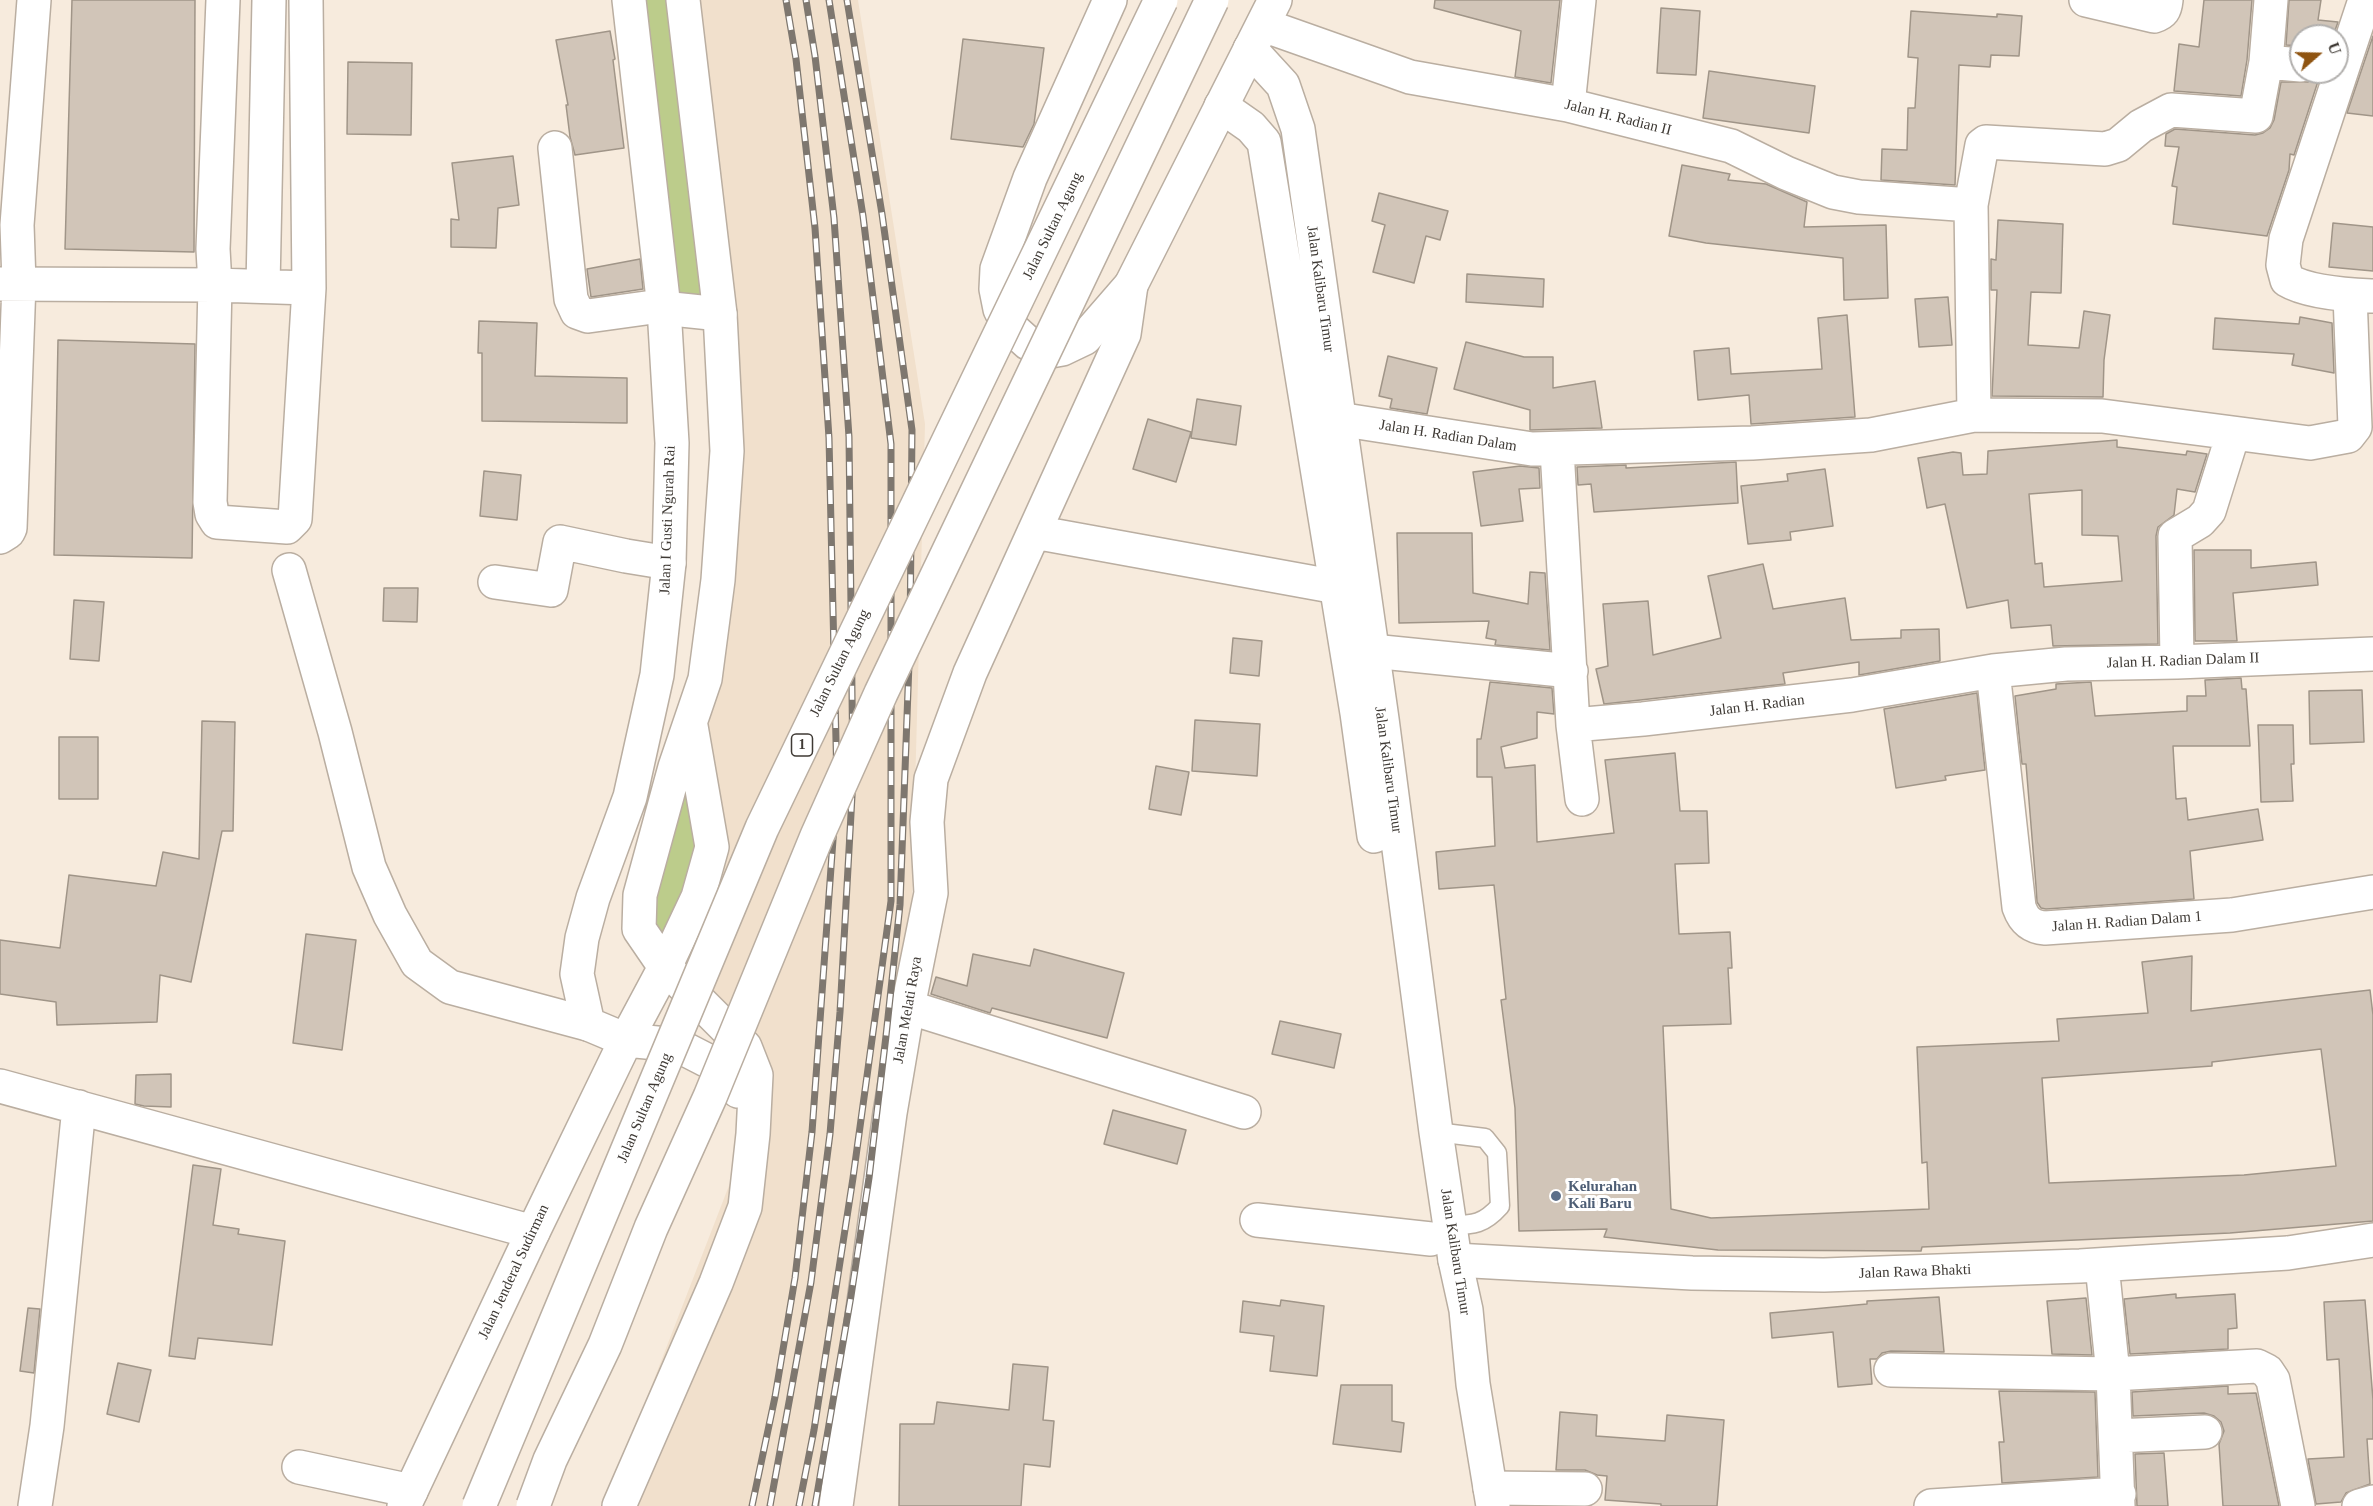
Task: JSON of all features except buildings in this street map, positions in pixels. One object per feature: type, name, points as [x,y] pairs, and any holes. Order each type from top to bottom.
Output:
[{"type":"main road","points":[[0,537],[10,528],[9,283],[16,225],[34,0]]},
{"type":"main road","points":[[223,0],[213,249],[215,285],[210,502],[212,514],[217,522],[276,528],[287,527],[295,519],[309,288],[306,0]]},
{"type":"main road","points":[[263,286],[268,0]]},
{"type":"main road","name":"Jalan I Gusti Ngurah Rai","points":[[598,1096],[603,1066],[599,1048],[588,1024],[577,974],[582,938],[593,898],[630,797],[657,675],[669,563],[672,443],[664,308],[629,0]]},
{"type":"main road","points":[[619,1506],[716,1283],[745,1207],[754,1121],[756,1075],[746,1047],[665,967],[639,929],[640,895],[675,767],[705,679],[719,569],[727,451],[720,314],[683,0]]},
{"type":"main road","points":[[1110,0],[1030,178],[997,268],[996,289],[1000,309],[1008,325],[1028,343],[1045,352],[1062,349],[1085,338],[1131,285],[1262,24]]},
{"type":"main road","name":"Jalan Sultan Agung","points":[[479,1506],[762,828],[1161,0]]},
{"type":"main road","points":[[533,1506],[550,1460],[605,1345],[651,1228],[710,1097],[817,836],[881,693],[1212,0]]},
{"type":"main road","points":[[1568,105],[1579,0]]},
{"type":"main road","points":[[2086,0],[2154,16],[2161,14],[2165,9],[2166,0]]},
{"type":"main road","points":[[1974,415],[1971,204],[1984,142],[2105,149],[2118,145],[2141,126],[2171,110],[2255,117],[2266,62],[2271,0]]},
{"type":"main road","points":[[2349,42],[2365,0]]},
{"type":"main road","name":"Jalan H. Radian II","points":[[1262,24],[1410,77],[1568,105],[1731,146],[1786,173],[1833,192],[1859,197],[1971,204]]},
{"type":"main road","name":"Jalan Kalibaru Timur","points":[[1262,24],[1298,129],[1372,651],[1369,716],[1441,1232],[1485,1500]]},
{"type":"main road","points":[[2266,62],[2289,64]]},
{"type":"main road","points":[[2334,84],[2286,239],[2283,265],[2287,280],[2296,285],[2362,296]]},
{"type":"main road","name":"Jalan Kalibaru Timur","points":[[1221,106],[1251,127],[1264,142],[1272,182],[1337,587],[1369,716],[1436,1132],[1441,1232],[1455,1260],[1466,1310],[1485,1500]]},
{"type":"main road","points":[[555,148],[571,299],[577,312],[588,316],[653,307],[720,314]]},
{"type":"main road","points":[[9,283],[309,288]]},
{"type":"main road","name":"Jalan Melati Raya","points":[[836,1506],[890,1113],[931,893],[927,822],[931,779],[970,673],[1124,334],[1131,285]]},
{"type":"main road","name":"Jalan H. Radian Dalam","points":[[1338,419],[1532,449],[1557,450],[1752,443],[1871,435],[1974,415],[2102,416],[2310,443],[2351,434],[2355,427],[2362,296]]},
{"type":"main road","points":[[2177,662],[2175,539],[2179,532],[2200,521],[2210,511],[2233,434]]},
{"type":"main road","points":[[1557,450],[1573,725],[1582,799]]},
{"type":"main road","points":[[1034,532],[1337,587]]},
{"type":"main road","points":[[495,582],[551,590],[560,542],[669,563]]},
{"type":"main road","points":[[289,570],[335,732],[369,867],[390,915],[417,963],[450,987],[588,1024],[626,1040],[677,1045],[711,1063],[731,1079],[754,1121]]},
{"type":"main road","points":[[1372,651],[1571,671]]},
{"type":"main road","name":"Jalan H. Radian Dalam II","points":[[1993,671],[2066,664],[2373,654]]},
{"type":"main road","name":"Jalan H. Radian","points":[[1573,725],[1852,694],[1993,671]]},
{"type":"main road","name":"Jalan H. Radian Dalam 1","points":[[1993,671],[2019,907],[2024,919],[2031,924],[2046,928],[2232,915],[2373,892]]},
{"type":"main road","points":[[626,1040],[665,967],[698,897],[712,847],[691,724]]},
{"type":"main road","points":[[908,1007],[1244,1112]]},
{"type":"main road","name":"Jalan Jenderal Sudirman","points":[[407,1498],[532,1232],[626,1040]]},
{"type":"main road","points":[[0,1086],[532,1232]]},
{"type":"main road","points":[[35,1506],[47,1426],[79,1107]]},
{"type":"main road","points":[[1257,1220],[1441,1232]]},
{"type":"main road","name":"Jalan Rawa Bhakti","points":[[1455,1260],[1692,1273],[1824,1275],[2102,1265],[2288,1253],[2373,1240]]},
{"type":"main road","points":[[1931,1506],[2118,1500],[2113,1374],[2102,1265]]},
{"type":"main road","points":[[1891,1370],[2113,1374],[2257,1366],[2267,1371],[2273,1380],[2298,1506]]},
{"type":"main road","points":[[2116,1436],[2205,1432]]},
{"type":"main road","points":[[299,1467],[407,1498]]},
{"type":"main road","points":[[1485,1500],[1586,1489]]},
{"type":"main road","points":[[2360,1506],[2373,1502]]},
{"type":"lane","points":[[1436,1132],[1485,1138],[1497,1153],[1500,1206],[1489,1218],[1441,1232]]},
{"type":"shaded area","points":[[683,0],[858,0],[925,424],[912,899],[849,1371],[824,1506],[605,1506],[754,1121],[756,1075],[665,967],[725,426]]},
{"type":"green space","points":[[629,0],[683,0],[720,314],[664,308]]},
{"type":"green space","points":[[675,767],[712,847],[665,967],[640,895]]},
{"type":"railway","points":[[752,1506],[775,1397],[795,1278],[812,1132],[837,784],[829,438],[815,228],[796,59],[786,0]]},
{"type":"railway","points":[[770,1506],[811,1282],[830,1134],[840,1012],[853,778],[849,437],[834,218],[806,0]]},
{"type":"railway","points":[[799,1506],[814,1430],[853,1178],[891,901],[891,444],[863,216],[829,0]]},
{"type":"railway","points":[[815,1506],[869,1178],[886,1036],[900,905],[910,636],[912,430],[882,214],[847,0]]},
{"type":"place","name":"Kelurahan Kali Baru","points":[[1556,1196]]}]
